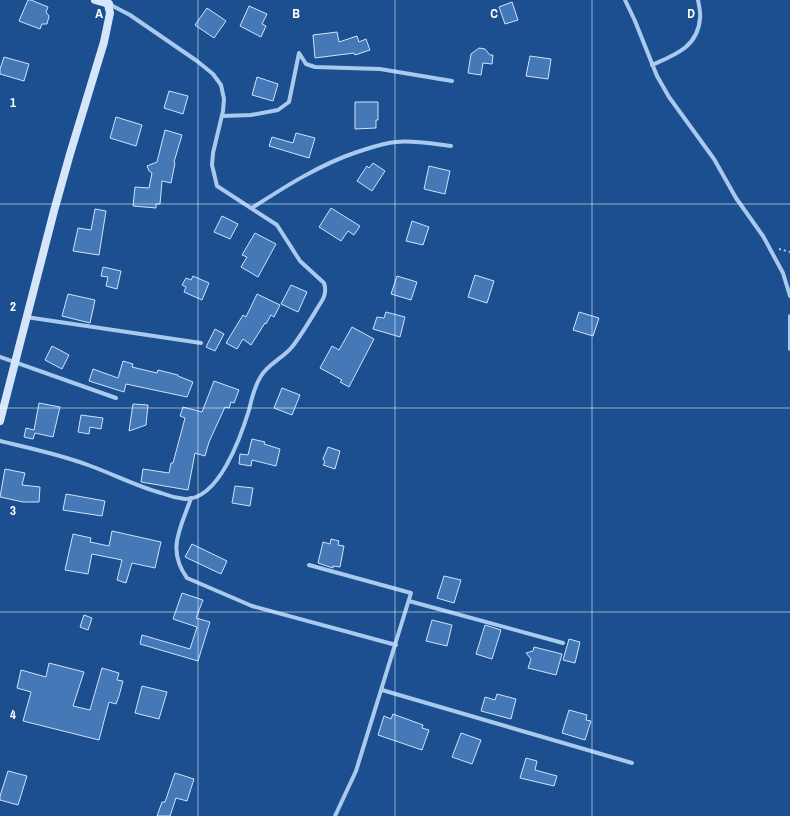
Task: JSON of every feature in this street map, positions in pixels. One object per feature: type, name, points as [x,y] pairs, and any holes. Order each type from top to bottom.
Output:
[{"type":"street","points":[[0,441],[68,458],[89,465],[120,479],[173,497],[186,499],[195,498],[216,482],[228,462],[248,411],[255,385],[262,374],[292,347],[326,293],[324,283],[300,260],[277,226],[217,186],[212,165],[224,99],[220,86],[213,74],[197,61],[130,15],[108,2],[95,0]]},
{"type":"street","points":[[625,0],[652,65],[668,97],[714,159],[736,198],[763,236],[783,273],[790,296]]},
{"type":"street","points":[[652,65],[678,54],[694,39],[700,18],[698,0]]},
{"type":"street","points":[[0,421],[26,317],[70,154],[104,42],[110,13],[108,2]]},
{"type":"street","points":[[222,116],[251,115],[278,110],[289,102],[298,53],[306,64],[316,67],[380,69],[452,81]]},
{"type":"street","points":[[252,208],[291,182],[335,160],[375,146],[395,142],[412,141],[451,146]]},
{"type":"street","points":[[790,316],[790,349]]},
{"type":"street","points":[[26,317],[201,343]]},
{"type":"street","points":[[0,357],[116,398]]},
{"type":"street","points":[[191,498],[177,540],[176,550],[179,564],[187,578],[252,606],[396,645]]},
{"type":"street","points":[[309,566],[411,593],[356,771],[335,816]]},
{"type":"street","points":[[409,601],[563,642]]},
{"type":"street","points":[[382,690],[632,763]]},
{"type":"building","points":[[28,0],[48,7],[46,12],[49,16],[47,24],[42,24],[40,29],[19,21]]},
{"type":"building","points":[[512,2],[518,20],[505,24],[499,7]]},
{"type":"building","points":[[249,6],[267,14],[262,24],[266,26],[261,37],[240,26]]},
{"type":"building","points":[[207,8],[226,21],[214,38],[195,25]]},
{"type":"building","points":[[337,32],[339,42],[357,36],[359,42],[366,39],[370,50],[355,55],[354,53],[315,58],[313,35]]},
{"type":"building","points":[[479,48],[485,49],[490,55],[493,55],[492,64],[483,63],[481,75],[468,73],[471,54]]},
{"type":"building","points":[[530,56],[551,59],[548,79],[526,76]]},
{"type":"building","points":[[4,57],[29,64],[24,81],[0,74]]},
{"type":"building","points":[[257,77],[278,84],[273,101],[252,95]]},
{"type":"building","points":[[169,91],[188,96],[183,114],[164,108]]},
{"type":"building","points":[[355,102],[378,102],[378,120],[376,120],[376,128],[355,129]]},
{"type":"building","points":[[116,117],[142,125],[136,146],[110,138]]},
{"type":"building","points":[[165,130],[182,135],[174,162],[171,183],[162,181],[160,204],[156,204],[156,208],[133,206],[135,187],[149,188],[152,173],[149,171],[147,166],[157,162]]},
{"type":"building","points":[[296,133],[315,138],[309,158],[269,146],[272,137],[293,143]]},
{"type":"building","points":[[373,163],[385,171],[372,191],[357,181],[367,166],[369,168]]},
{"type":"building","points":[[429,166],[450,171],[445,194],[424,189]]},
{"type":"building","points":[[331,208],[360,226],[354,235],[348,231],[341,241],[319,227]]},
{"type":"building","points":[[95,209],[106,211],[99,255],[73,251],[78,228],[91,230]]},
{"type":"building","points":[[222,216],[238,224],[230,239],[214,232]]},
{"type":"building","points":[[412,221],[429,227],[423,245],[406,241]]},
{"type":"building","points":[[255,233],[276,244],[258,277],[241,267],[247,257],[242,255]]},
{"type":"building","points":[[103,267],[121,271],[117,289],[106,286],[108,277],[101,276]]},
{"type":"building","points":[[475,275],[494,281],[487,303],[468,297]]},
{"type":"building","points":[[193,276],[209,283],[202,300],[184,292],[186,287],[182,285],[186,278],[191,280]]},
{"type":"building","points":[[397,276],[417,282],[411,300],[391,294]]},
{"type":"building","points":[[291,285],[307,292],[298,312],[281,304]]},
{"type":"building","points":[[68,294],[95,300],[90,323],[62,316]]},
{"type":"building","points":[[257,294],[280,305],[274,317],[271,315],[251,345],[243,339],[237,349],[226,343],[243,315],[246,317]]},
{"type":"building","points":[[386,312],[405,317],[400,337],[373,329],[377,317],[384,318]]},
{"type":"building","points":[[579,312],[599,318],[593,336],[573,330]]},
{"type":"building","points":[[352,327],[374,339],[349,387],[340,382],[342,380],[320,368],[332,346],[339,350]]},
{"type":"building","points":[[215,329],[224,334],[215,351],[206,347]]},
{"type":"building","points":[[52,346],[69,355],[62,369],[45,360]]},
{"type":"building","points":[[123,361],[133,364],[132,367],[157,373],[158,370],[178,375],[193,382],[187,397],[126,384],[124,392],[89,381],[93,369],[118,378]]},
{"type":"building","points":[[214,381],[239,390],[234,403],[231,402],[229,408],[225,407],[209,442],[205,456],[195,453],[188,490],[141,482],[143,469],[169,473],[185,418],[180,416],[183,407],[202,412]]},
{"type":"building","points":[[282,388],[300,395],[292,415],[274,408]]},
{"type":"building","points":[[39,403],[60,407],[53,437],[35,433],[33,439],[24,437],[26,428],[34,430]]},
{"type":"building","points":[[133,404],[148,405],[146,425],[129,431]]},
{"type":"building","points":[[81,415],[103,418],[101,429],[90,427],[89,434],[78,432]]},
{"type":"building","points":[[252,439],[265,442],[264,444],[280,449],[276,466],[252,460],[251,466],[239,464],[240,454],[248,455]]},
{"type":"building","points":[[328,447],[340,451],[335,469],[323,465],[325,462],[323,459]]},
{"type":"building","points":[[5,469],[25,473],[22,485],[40,487],[39,502],[23,502],[0,497]]},
{"type":"building","points":[[235,486],[253,488],[250,506],[232,503]]},
{"type":"building","points":[[66,494],[105,501],[102,516],[63,510]]},
{"type":"building","points":[[112,531],[161,542],[155,568],[132,563],[126,583],[117,580],[122,560],[92,554],[88,574],[65,570],[73,534],[91,538],[90,542],[109,546]]},
{"type":"building","points":[[331,539],[339,541],[338,545],[344,546],[340,567],[333,566],[333,568],[318,563],[323,542],[330,544]]},
{"type":"building","points":[[192,544],[227,561],[221,574],[185,557]]},
{"type":"building","points":[[444,576],[461,580],[454,603],[437,598]]},
{"type":"building","points":[[182,593],[203,600],[196,618],[210,622],[198,661],[140,644],[142,635],[190,649],[197,627],[173,619]]},
{"type":"building","points":[[84,615],[92,618],[88,630],[80,627]]},
{"type":"building","points":[[432,620],[452,625],[447,646],[426,641]]},
{"type":"building","points":[[485,625],[501,630],[492,659],[476,654]]},
{"type":"building","points":[[569,639],[580,642],[575,663],[563,660]]},
{"type":"building","points":[[534,647],[562,654],[556,675],[528,668],[531,659],[526,653],[533,651]]},
{"type":"building","points":[[49,663],[84,672],[73,706],[90,710],[102,668],[119,673],[117,680],[123,681],[119,696],[116,704],[109,702],[99,740],[23,721],[31,692],[17,688],[21,670],[46,677]]},
{"type":"building","points":[[142,686],[167,692],[159,719],[135,713]]},
{"type":"building","points":[[497,694],[516,699],[511,719],[481,711],[485,697],[495,700]]},
{"type":"building","points":[[569,710],[587,715],[586,720],[591,721],[585,740],[562,733]]},
{"type":"building","points":[[393,714],[423,725],[422,728],[429,730],[422,750],[378,735],[384,716],[391,719]]},
{"type":"building","points":[[461,733],[481,740],[472,764],[452,757]]},
{"type":"building","points":[[526,758],[537,761],[535,770],[557,776],[554,786],[520,778]]},
{"type":"building","points":[[8,771],[27,776],[18,805],[0,800]]},
{"type":"building","points":[[175,773],[194,779],[187,801],[176,798],[170,816],[157,816],[162,802],[165,802]]}]
